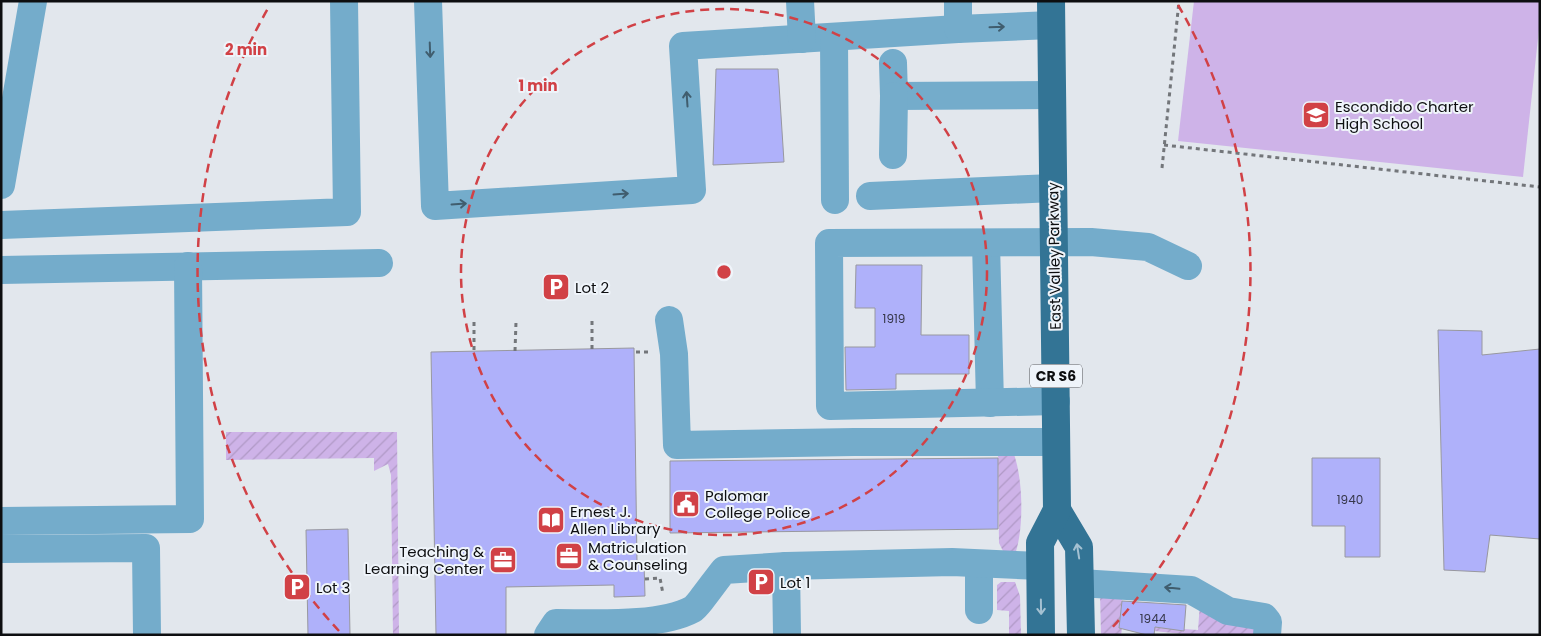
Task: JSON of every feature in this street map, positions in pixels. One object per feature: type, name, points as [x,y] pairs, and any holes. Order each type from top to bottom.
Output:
[{"type":"main road","name":"East Valley Parkway","points":[[1041,635],[1040,543],[1057,510],[1051,13]]},
{"type":"main road","name":"East Valley Parkway","points":[[1057,510],[1079,547],[1080,635]]},
{"type":"lane","points":[[1,186],[33,1]]},
{"type":"lane","points":[[1,225],[346,212],[344,1]]},
{"type":"lane","points":[[428,1],[435,206],[692,190],[683,46],[958,29],[1051,13]]},
{"type":"lane","points":[[800,1],[802,39]]},
{"type":"lane","points":[[958,1],[958,29]]},
{"type":"lane","points":[[834,37],[835,200]]},
{"type":"lane","points":[[892,155],[893,64]]},
{"type":"lane","points":[[894,96],[1052,95]]},
{"type":"lane","points":[[870,196],[1053,188]]},
{"type":"lane","points":[[1056,401],[830,406],[829,243],[1091,242],[1148,247],[1158,250],[1188,266]]},
{"type":"lane","points":[[986,243],[990,403]]},
{"type":"lane","points":[[1,270],[379,263]]},
{"type":"lane","points":[[1,521],[190,519],[188,266]]},
{"type":"lane","points":[[669,320],[674,354],[677,445],[864,442],[1056,442]]},
{"type":"lane","points":[[1,549],[146,548],[147,635]]},
{"type":"lane","points":[[548,635],[556,622],[606,623],[666,618],[695,608],[724,570],[786,566],[924,562],[1040,566]]},
{"type":"lane","points":[[979,564],[979,610]]},
{"type":"lane","points":[[786,566],[787,635]]},
{"type":"lane","points":[[1080,583],[1191,590],[1216,606],[1228,611],[1264,617],[1268,622],[1267,635]]},
{"type":"path","points":[[1162,168],[1180,1]]},
{"type":"path","points":[[1164,145],[1538,187],[1536,182]]},
{"type":"path","points":[[592,321],[592,349]]},
{"type":"path","points":[[474,322],[474,352]]},
{"type":"path","points":[[515,351],[516,322]]},
{"type":"shaded area","points":[[1194,1],[1540,1],[1540,20],[1523,177],[1178,141]]},
{"type":"shaded area","points":[[226,432],[397,432],[399,635],[393,635],[391,475],[388,464],[374,471],[374,458],[226,460]]},
{"type":"shaded area","points":[[998,451],[1013,452],[1019,474],[1021,515],[1019,541],[1016,551],[1003,551],[999,543]]},
{"type":"shaded area","points":[[1001,582],[1015,582],[1020,596],[1021,635],[1009,635],[1009,611],[997,610],[997,585]]},
{"type":"shaded area","points":[[1100,592],[1123,592],[1119,628],[1122,629],[1121,635],[1101,635]]},
{"type":"shaded area","points":[[1200,603],[1255,628],[1255,635],[1192,635],[1154,631],[1154,627],[1198,630]]},
{"type":"building","points":[[716,69],[778,69],[784,162],[713,165]]},
{"type":"building","points":[[856,265],[922,265],[921,335],[969,335],[969,374],[896,374],[896,389],[846,390],[845,347],[875,347],[875,308],[855,308]]},
{"type":"building","points":[[1438,330],[1482,331],[1482,355],[1540,349],[1540,539],[1490,535],[1485,572],[1444,570]]},
{"type":"building","points":[[634,348],[637,563],[644,563],[645,596],[614,597],[614,585],[506,587],[506,635],[436,635],[431,352]]},
{"type":"building","points":[[998,458],[998,529],[670,533],[670,461]]},
{"type":"building","points":[[1312,458],[1380,458],[1380,557],[1345,557],[1345,526],[1312,526]]},
{"type":"building","points":[[348,529],[350,635],[308,635],[306,530]]},
{"type":"building","points":[[1122,601],[1186,605],[1184,631],[1155,627],[1154,635],[1147,635],[1119,628]]},
{"type":"place","name":"Escondido Charter High School","points":[[1316,115]]},
{"type":"place","name":"Lot 2","points":[[556,287]]},
{"type":"place","name":"Palomar College Police","points":[[686,504]]},
{"type":"place","name":"Ernest J. Allen Library","points":[[551,520]]},
{"type":"place","name":"Matriculation & Counseling","points":[[569,556]]},
{"type":"place","name":"Teaching & Learning Center","points":[[503,560]]},
{"type":"place","name":"Lot 1","points":[[761,582]]},
{"type":"place","name":"Lot 3","points":[[297,587]]}]
